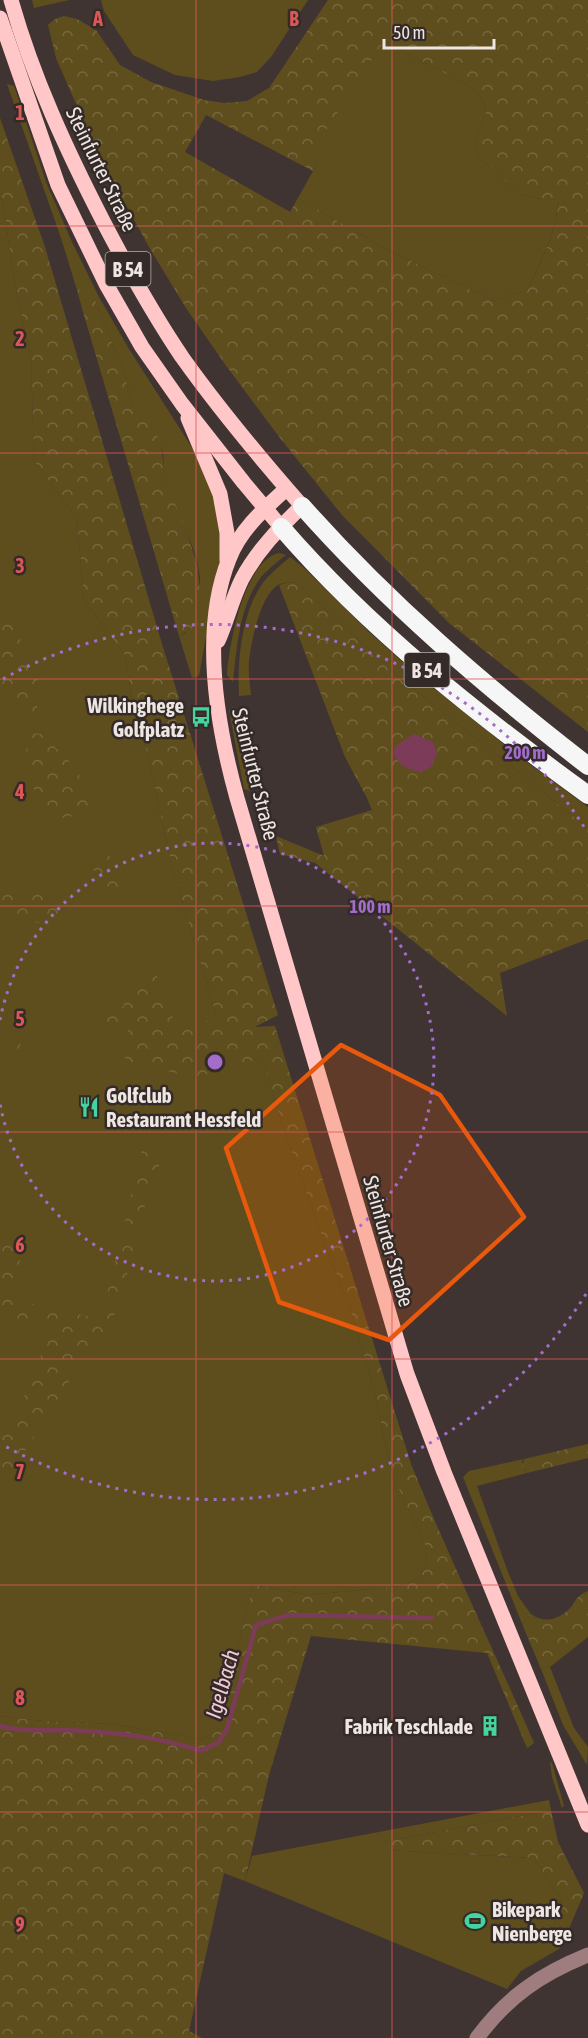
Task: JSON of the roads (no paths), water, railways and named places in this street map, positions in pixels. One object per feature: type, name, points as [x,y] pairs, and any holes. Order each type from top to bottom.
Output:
[{"type":"highway","name":"B 54","points":[[302,506],[358,567],[440,645],[588,766]]},
{"type":"highway","name":"B 54","points":[[281,527],[365,614],[415,660],[489,721],[588,795]]},
{"type":"main road","name":"Steinfurter Straße","points":[[11,0],[47,104],[64,144],[142,293],[203,385],[258,456],[302,506],[259,552],[242,580],[215,648]]},
{"type":"main road","name":"Steinfurter Straße","points":[[0,18],[58,185],[106,284],[142,347],[182,404],[281,527]]},
{"type":"main road","points":[[182,404],[220,494],[227,533],[227,566]]},
{"type":"main road","name":"Steinfurter Straße","points":[[286,489],[266,508],[242,537],[227,566],[216,614],[214,674],[218,716],[233,786],[404,1364],[444,1472],[588,1826]]},
{"type":"street","points":[[477,2038],[521,1990],[588,1955]]},
{"type":"waterway","name":"Igelbach","points":[[0,1726],[24,1730],[64,1730],[133,1736],[201,1751],[219,1742],[227,1729],[256,1625],[289,1615],[432,1618]]},
{"type":"place","name":"Wilkinghege Golfplatz","points":[[201,717]]},
{"type":"place","name":"Golfclub Restaurant Hessfeld","points":[[89,1107]]},
{"type":"place","name":"Fabrik Teschlade","points":[[490,1726]]},
{"type":"place","name":"Bikepark Nienberge","points":[[475,1921]]}]
